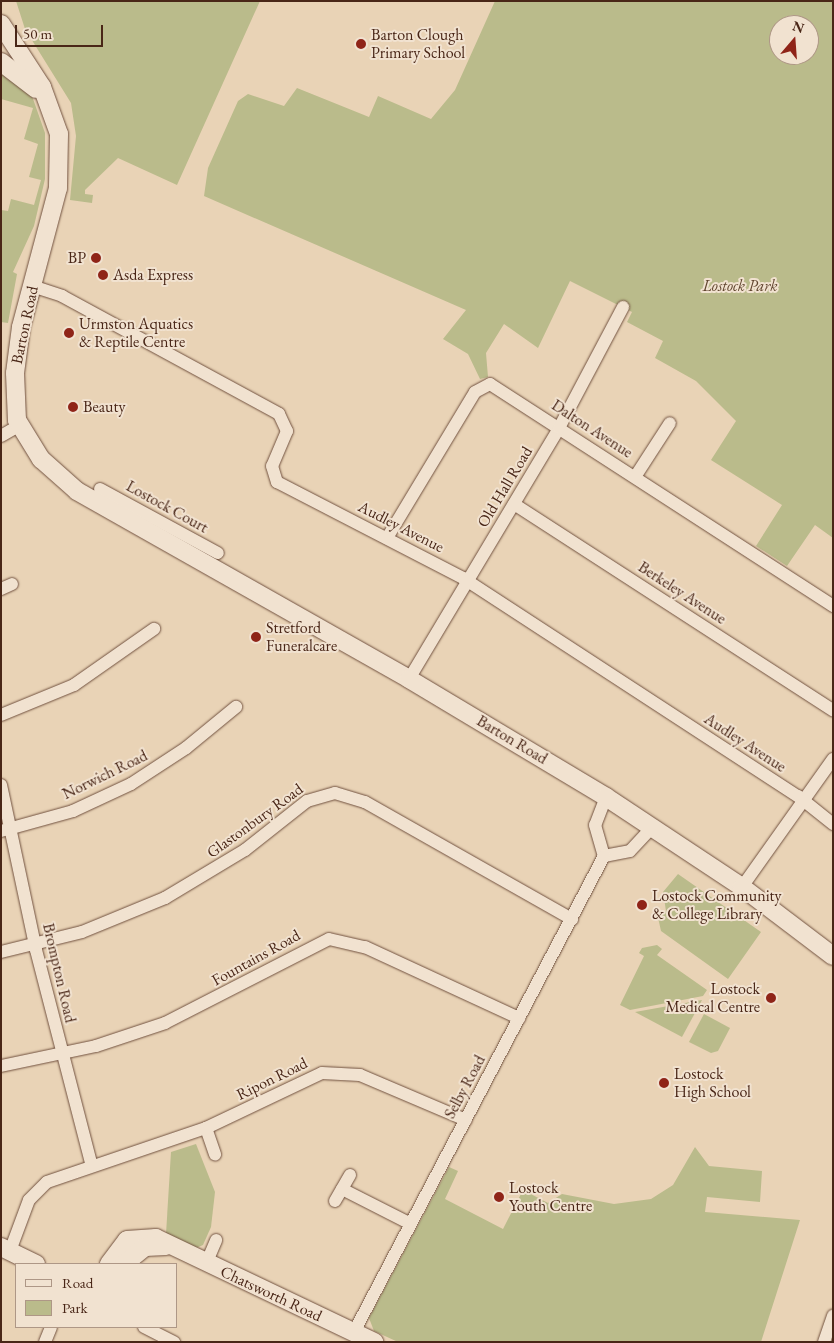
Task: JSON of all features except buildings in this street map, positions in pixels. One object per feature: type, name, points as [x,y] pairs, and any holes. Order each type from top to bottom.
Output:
[{"type":"street","name":"Barton Road","points":[[1,24],[49,102],[59,134],[58,188],[32,286],[15,373],[20,426],[52,471],[180,542],[606,797],[742,888],[833,956]]},
{"type":"street","points":[[1,62],[49,102]]},
{"type":"street","name":"Audley Avenue","points":[[32,286],[62,296],[278,414],[287,431],[272,466],[277,482],[467,581],[803,800],[833,824]]},
{"type":"street","name":"Old Hall Road","points":[[409,679],[559,428],[622,307]]},
{"type":"street","name":"Dalton Avenue","points":[[387,538],[481,386],[498,387],[833,606]]},
{"type":"street","points":[[635,477],[670,423]]},
{"type":"street","points":[[1,436],[20,426]]},
{"type":"street","name":"Lostock Court","points":[[100,489],[114,505]]},
{"type":"street","name":"Berkeley Avenue","points":[[514,504],[833,710]]},
{"type":"street","name":"Lostock Court","points":[[180,542],[218,553]]},
{"type":"street","points":[[1,715],[82,681],[154,628]]},
{"type":"street","name":"Norwich Road","points":[[7,831],[72,810],[131,784],[186,748],[236,707]]},
{"type":"street","points":[[742,888],[833,759]]},
{"type":"street","name":"Brompton Road","points":[[1,785],[7,831],[92,1166]]},
{"type":"street","name":"Glastonbury Road","points":[[1,952],[35,945],[165,898],[245,850],[307,801],[335,793],[365,802],[572,918]]},
{"type":"street","points":[[606,797],[595,825],[604,856],[630,851],[652,827]]},
{"type":"street","name":"Selby Road","points":[[354,1332],[604,856]]},
{"type":"street","name":"Fountains Road","points":[[1,1066],[63,1054],[165,1023],[329,939],[365,947],[519,1018]]},
{"type":"street","name":"Ripon Road","points":[[6,1249],[38,1188],[92,1166],[206,1128],[334,1070],[360,1076],[466,1120]]},
{"type":"street","points":[[206,1128],[215,1154]]},
{"type":"street","points":[[335,1201],[350,1175]]},
{"type":"street","points":[[342,1189],[411,1224]]},
{"type":"street","name":"Chatsworth Road","points":[[110,1263],[118,1247],[135,1237],[156,1238],[206,1264],[374,1342]]},
{"type":"street","points":[[206,1264],[216,1240]]},
{"type":"street","name":"Chatsworth Road","points":[[125,1263],[145,1247],[169,1246]]},
{"type":"street","points":[[6,1249],[34,1263]]},
{"type":"street","points":[[824,1342],[833,1316]]},
{"type":"street","points":[[45,1342],[50,1328]]},
{"type":"street","points":[[146,1328],[174,1342]]},
{"type":"green space","points":[[16,1],[260,1],[177,185],[118,158],[85,190],[85,194],[93,195],[92,203],[70,200],[76,136],[71,103],[25,29]]},
{"type":"green space","name":"Lostock Park","points":[[495,1],[833,1],[833,538],[815,525],[787,566],[756,546],[782,505],[711,460],[736,421],[696,381],[655,358],[663,341],[627,322],[632,312],[570,281],[538,348],[504,324],[486,353],[488,377],[480,379],[468,354],[443,339],[466,310],[204,196],[208,168],[238,101],[248,94],[284,106],[297,88],[369,117],[378,96],[431,119],[455,90]]},
{"type":"green space","points":[[1,67],[32,96],[45,133],[45,179],[34,226],[13,272],[17,274],[8,323],[1,322],[1,210],[8,211],[11,199],[34,205],[41,180],[29,177],[38,144],[24,139],[33,108],[1,99]]},
{"type":"green space","points":[[678,874],[761,932],[728,979],[661,931],[657,913],[666,911],[663,892]]},
{"type":"green space","points":[[657,945],[662,949],[657,955],[707,990],[703,996],[630,1010],[620,1005],[644,956],[639,953],[642,948]]},
{"type":"green space","points":[[702,1000],[682,1037],[635,1012]]},
{"type":"green space","points":[[704,1014],[730,1028],[718,1051],[711,1053],[689,1042]]},
{"type":"green space","points":[[196,1144],[215,1192],[211,1227],[203,1245],[196,1248],[166,1234],[171,1152]]},
{"type":"green space","points":[[695,1147],[709,1166],[762,1171],[760,1202],[707,1197],[705,1212],[800,1220],[761,1342],[398,1342],[374,1331],[369,1318],[449,1167],[458,1171],[445,1199],[503,1229],[523,1190],[548,1203],[562,1194],[614,1204],[651,1199],[673,1185]]},
{"type":"place","name":"Barton Clough Primary School","points":[[361,44]]},
{"type":"place","name":"BP","points":[[96,258]]},
{"type":"place","name":"Asda Express","points":[[103,275]]},
{"type":"place","name":"Urmston Aquatics & Reptile Centre","points":[[69,333]]},
{"type":"place","name":"Beauty","points":[[73,407]]},
{"type":"place","name":"Stretford Funeralcare","points":[[256,637]]},
{"type":"place","name":"Lostock Community & College Library","points":[[642,905]]},
{"type":"place","name":"Lostock Medical Centre","points":[[771,998]]},
{"type":"place","name":"Lostock High School","points":[[664,1083]]},
{"type":"place","name":"Lostock Youth Centre","points":[[499,1197]]}]
